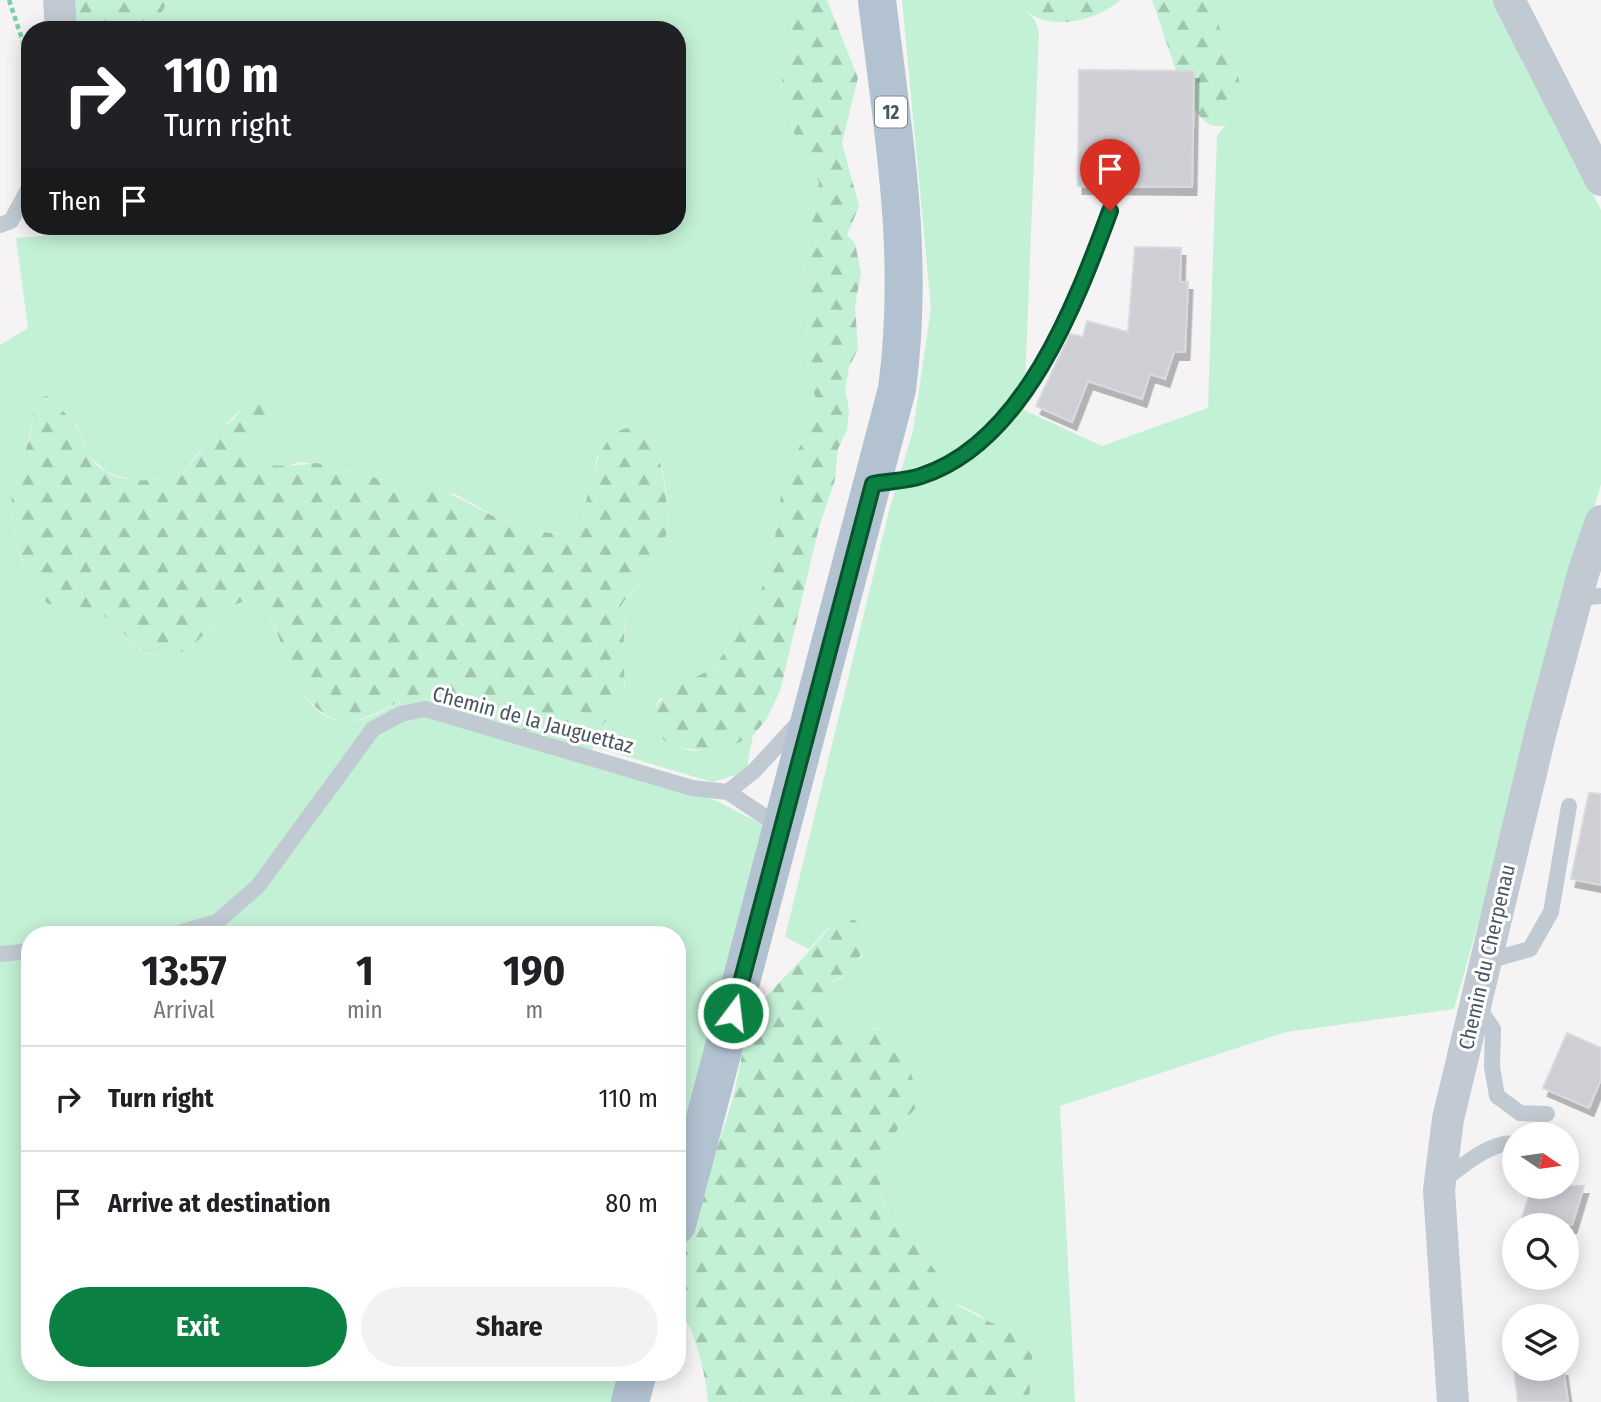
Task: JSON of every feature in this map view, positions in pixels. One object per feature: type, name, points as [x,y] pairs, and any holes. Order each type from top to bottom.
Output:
[{"type":"main road","name":"12","points":[[686,1191],[897,389],[906,305],[904,223],[877,0]]},
{"type":"main road","points":[[630,1402],[636,1381]]},
{"type":"street","points":[[59,0],[60,21]]},
{"type":"street","points":[[1509,0],[1601,180]]},
{"type":"street","name":"Chemin du Cherpenau","points":[[1453,1402],[1440,1183],[1448,1119],[1487,961],[1589,597],[1601,521]]},
{"type":"lane","points":[[0,225],[10,221],[21,202]]},
{"type":"lane","points":[[873,484],[921,476],[969,450],[1009,411],[1047,360],[1110,211]]},
{"type":"lane","points":[[782,829],[728,792],[755,770],[815,705]]},
{"type":"lane","name":"Chemin de la Jauguettaz","points":[[203,926],[217,922],[258,887],[373,729],[401,714],[425,709],[692,788],[728,792]]},
{"type":"lane","points":[[1487,961],[1530,948],[1551,912],[1569,806]]},
{"type":"lane","points":[[0,954],[21,952]]},
{"type":"lane","points":[[1476,1004],[1493,1029],[1492,1067],[1497,1096],[1520,1113],[1547,1114]]},
{"type":"lane","points":[[1440,1183],[1478,1155],[1502,1145]]},
{"type":"path","points":[[9,0],[21,36]]},
{"type":"green space","points":[[47,0],[168,0],[158,21],[63,21]]},
{"type":"green space","points":[[168,0],[787,0],[794,17],[782,73],[783,94],[795,136],[819,182],[804,270],[808,340],[805,353],[817,406],[807,434],[784,474],[773,551],[762,588],[740,618],[730,643],[715,667],[659,699],[654,709],[654,730],[678,747],[702,751],[726,746],[753,735],[746,772],[712,782],[594,747],[584,762],[715,800],[763,825],[686,1129],[686,926],[21,926],[21,1381],[620,1381],[614,1402],[0,1402],[0,345],[28,328],[16,238],[53,235],[686,235],[686,21],[158,21]],"holes":[[[48,396],[77,426],[87,454],[107,472],[137,482],[180,477],[197,454],[243,407],[256,441],[246,449],[244,464],[287,466],[300,462],[330,466],[399,484],[455,494],[505,522],[549,533],[566,534],[580,530],[597,457],[657,450],[664,478],[667,524],[661,552],[655,565],[626,599],[619,612],[627,616],[622,657],[625,688],[592,733],[484,727],[446,702],[429,696],[411,697],[364,719],[341,721],[323,714],[308,700],[297,682],[262,602],[245,602],[232,606],[193,645],[181,652],[165,656],[144,652],[96,611],[84,607],[48,604],[30,579],[18,548],[12,514],[13,483],[28,444],[35,411]]]},
{"type":"green space","points":[[787,0],[827,0],[858,78],[842,143],[859,206],[847,235],[855,243],[861,273],[855,306],[858,349],[849,367],[845,389],[849,409],[847,430],[838,449],[835,480],[819,527],[780,691],[766,720],[753,735],[734,745],[704,751],[667,743],[654,730],[651,720],[654,709],[666,693],[715,667],[730,643],[740,618],[762,588],[773,551],[784,474],[807,434],[817,406],[805,353],[808,340],[804,270],[819,182],[795,136],[783,94],[782,73],[794,17]]},
{"type":"green space","points":[[902,0],[1025,0],[1025,10],[1035,20],[1039,32],[1024,410],[1102,446],[1208,408],[1217,135],[1232,116],[1239,99],[1239,83],[1218,19],[1219,0],[1495,0],[1601,210],[1601,484],[1454,1009],[1286,1032],[1060,1106],[1075,1402],[1029,1402],[1031,1369],[1023,1358],[988,1321],[952,1303],[919,1247],[889,1215],[880,1188],[889,1146],[897,1130],[918,1105],[920,1091],[909,1075],[911,1057],[877,1028],[828,1029],[821,1015],[828,985],[841,978],[863,955],[828,928],[809,949],[785,937],[889,511],[913,431],[931,308]]},
{"type":"green space","points":[[1025,0],[1120,0],[1099,14],[1059,22],[1035,17],[1025,10]]},
{"type":"green space","points":[[1152,0],[1219,0],[1221,33],[1238,76],[1240,91],[1237,107],[1227,125],[1211,125],[1192,104],[1183,87]]},
{"type":"green space","points":[[48,396],[75,425],[88,455],[97,465],[119,477],[155,480],[180,477],[216,432],[233,420],[243,407],[259,402],[268,413],[256,441],[246,450],[245,464],[287,466],[317,463],[399,484],[443,490],[505,522],[549,533],[566,534],[580,529],[593,475],[608,440],[620,430],[636,428],[655,436],[666,501],[666,534],[656,564],[619,611],[627,616],[623,704],[592,733],[570,739],[538,738],[492,731],[475,723],[443,700],[427,696],[400,701],[363,719],[337,720],[310,702],[301,689],[262,602],[245,602],[232,606],[193,645],[181,652],[165,656],[154,655],[136,646],[113,623],[95,611],[48,604],[38,593],[23,563],[14,529],[12,496],[14,476],[30,436],[35,398]]},
{"type":"green space","points":[[841,919],[854,920],[866,927],[865,946],[857,962],[844,975],[828,985],[821,1016],[829,1029],[876,1029],[897,1037],[910,1056],[912,1075],[920,1091],[918,1105],[897,1130],[889,1146],[880,1188],[889,1215],[910,1235],[938,1275],[952,1303],[1014,1334],[1025,1344],[1032,1356],[1029,1402],[708,1402],[698,1352],[686,1321],[686,1242],[725,1123],[754,1015],[769,993]]},
{"type":"building","points":[[1079,70],[1194,71],[1192,187],[1078,186]]},
{"type":"building","points":[[1135,247],[1181,248],[1180,282],[1188,282],[1185,352],[1174,352],[1165,379],[1150,374],[1142,399],[1088,381],[1072,422],[1036,406],[1070,334],[1083,337],[1087,321],[1128,332]]},
{"type":"building","points":[[1589,793],[1601,794],[1601,885],[1571,879]]},
{"type":"building","points":[[1567,1033],[1601,1048],[1601,1079],[1589,1108],[1543,1088]]},
{"type":"building","points":[[1579,1186],[1584,1186],[1576,1213],[1524,1213],[1528,1199],[1579,1199]]},
{"type":"building","points":[[1516,1381],[1565,1381],[1568,1402],[1518,1402]]},
{"type":"route","points":[[733,1013],[873,484],[921,476],[969,450],[1009,411],[1047,360],[1110,211]]}]
